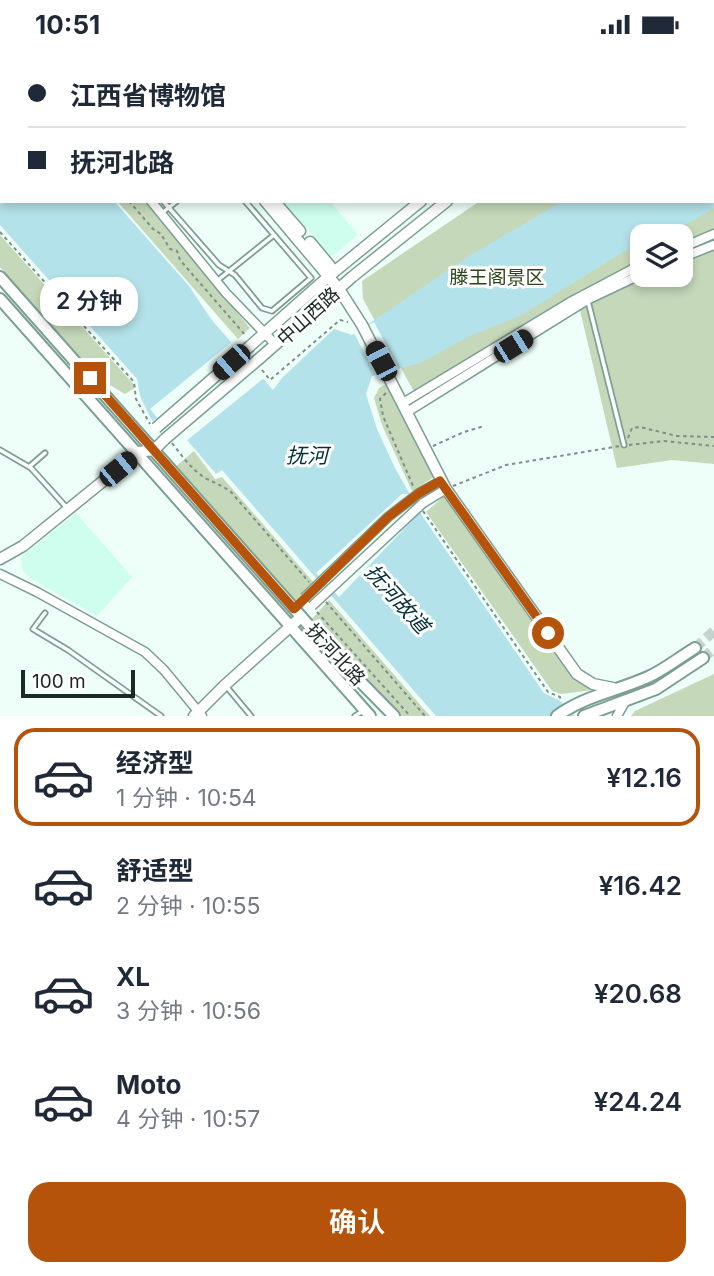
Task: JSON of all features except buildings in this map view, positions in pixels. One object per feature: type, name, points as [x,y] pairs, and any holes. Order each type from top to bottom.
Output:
[{"type":"main road","points":[[267,203],[339,289],[391,379],[443,485],[577,674],[593,684],[613,688]]},
{"type":"main road","points":[[276,203],[330,266],[329,276]]},
{"type":"main road","name":"中山西路","points":[[139,452],[144,439],[156,425],[249,343],[265,334],[329,276],[418,203]]},
{"type":"main road","name":"中山西路","points":[[154,450],[169,441],[339,289],[445,203]]},
{"type":"main road","name":"抚河北路","points":[[0,277],[298,613],[394,716]]},
{"type":"main road","name":"抚河北路","points":[[1,302],[139,452],[363,714]]},
{"type":"main road","points":[[0,559],[23,546],[139,452],[154,450]]},
{"type":"main road","points":[[198,715],[298,613]]},
{"type":"main road","points":[[557,716],[613,688],[648,677],[695,648]]},
{"type":"main road","points":[[589,714],[656,689],[704,658]]},
{"type":"street","points":[[152,203],[217,281],[276,345]]},
{"type":"street","points":[[693,243],[714,234]]},
{"type":"street","points":[[693,253],[714,245]]},
{"type":"street","points":[[405,407],[630,271]]},
{"type":"street","points":[[587,297],[630,279]]},
{"type":"street","points":[[298,613],[304,598],[416,491],[443,485]]},
{"type":"street","points":[[298,613],[312,606],[423,507],[443,485]]},
{"type":"street","points":[[0,574],[37,591],[145,652],[164,670],[198,715]]},
{"type":"street","points":[[617,716],[627,699]]},
{"type":"street","points":[[589,714],[609,716]]},
{"type":"lane","points":[[165,203],[227,272],[235,275],[262,308],[272,311],[311,278],[247,203]]},
{"type":"lane","points":[[161,214],[175,203]]},
{"type":"lane","points":[[217,281],[274,235]]},
{"type":"lane","points":[[587,297],[624,445]]},
{"type":"lane","points":[[0,450],[29,467],[69,509]]},
{"type":"lane","points":[[29,467],[45,453]]},
{"type":"lane","points":[[45,613],[33,629],[68,650],[161,716]]},
{"type":"lane","points":[[225,685],[251,716]]},
{"type":"path","points":[[131,203],[153,229],[161,233],[170,249],[177,251],[180,260],[243,331],[249,343]]},
{"type":"path","points":[[0,232],[134,382],[136,399],[150,425],[156,425]]},
{"type":"path","points":[[259,360],[270,380],[340,320],[358,325]]},
{"type":"path","points":[[387,392],[380,400],[383,416],[416,491]]},
{"type":"path","points":[[426,450],[464,432],[484,426]]},
{"type":"path","points":[[624,445],[632,428],[640,427],[677,436],[714,437]]},
{"type":"path","points":[[169,441],[187,464],[231,492],[310,583]]},
{"type":"path","points":[[443,485],[506,465],[624,445],[664,441],[714,446]]},
{"type":"path","points":[[423,507],[548,692],[560,697],[561,701]]},
{"type":"path","points":[[319,594],[425,716]]},
{"type":"path","points":[[312,606],[410,716]]},
{"type":"shaded area","points":[[285,203],[332,203],[358,235],[331,257]]},
{"type":"shaded area","points":[[76,513],[132,577],[97,616],[30,578],[23,571],[21,558]]},
{"type":"green space","points":[[119,203],[146,203],[250,328],[238,339]]},
{"type":"green space","name":"滕王阁景区","points":[[477,203],[714,203],[714,464],[672,460],[617,468],[580,310],[423,408],[363,299],[362,281]]},
{"type":"green space","points":[[0,235],[136,387],[125,394],[98,378],[0,267]]},
{"type":"green space","points":[[386,384],[434,477],[412,491],[382,425],[374,398],[379,388]]},
{"type":"green space","points":[[194,451],[215,479],[222,477],[314,583],[295,604],[174,468]]},
{"type":"green space","points":[[444,496],[578,682],[593,690],[561,694],[552,691],[426,512]]},
{"type":"green space","points":[[329,600],[430,716],[395,716],[312,619]]},
{"type":"green space","points":[[714,674],[714,716],[631,716],[635,711]]},
{"type":"water","name":"抚河","points":[[0,203],[116,203],[189,286],[211,319],[273,390],[282,378],[334,329],[352,335],[469,256],[560,203],[714,203],[714,208],[686,224],[630,224],[630,249],[520,316],[472,335],[420,363],[372,376],[366,394],[377,429],[395,468],[423,517],[544,693],[560,701],[575,716],[436,716],[222,470],[216,474],[165,414],[152,421],[140,396],[137,379],[0,225]]},
{"type":"pier","points":[[374,322],[400,371],[377,378],[354,333]]},
{"type":"pier","points":[[233,341],[264,378],[185,442],[164,418],[160,421],[150,409]]},
{"type":"pier","points":[[402,494],[414,494],[423,509],[339,597],[316,573]]},
{"type":"tunnel","points":[[695,648],[714,631]]},
{"type":"tunnel","points":[[703,658],[714,649]]},
{"type":"route","points":[[90,378],[294,609],[388,517],[440,481],[548,633]]},
{"type":"water label","name":"抚河故道","points":[[397,599]]}]
